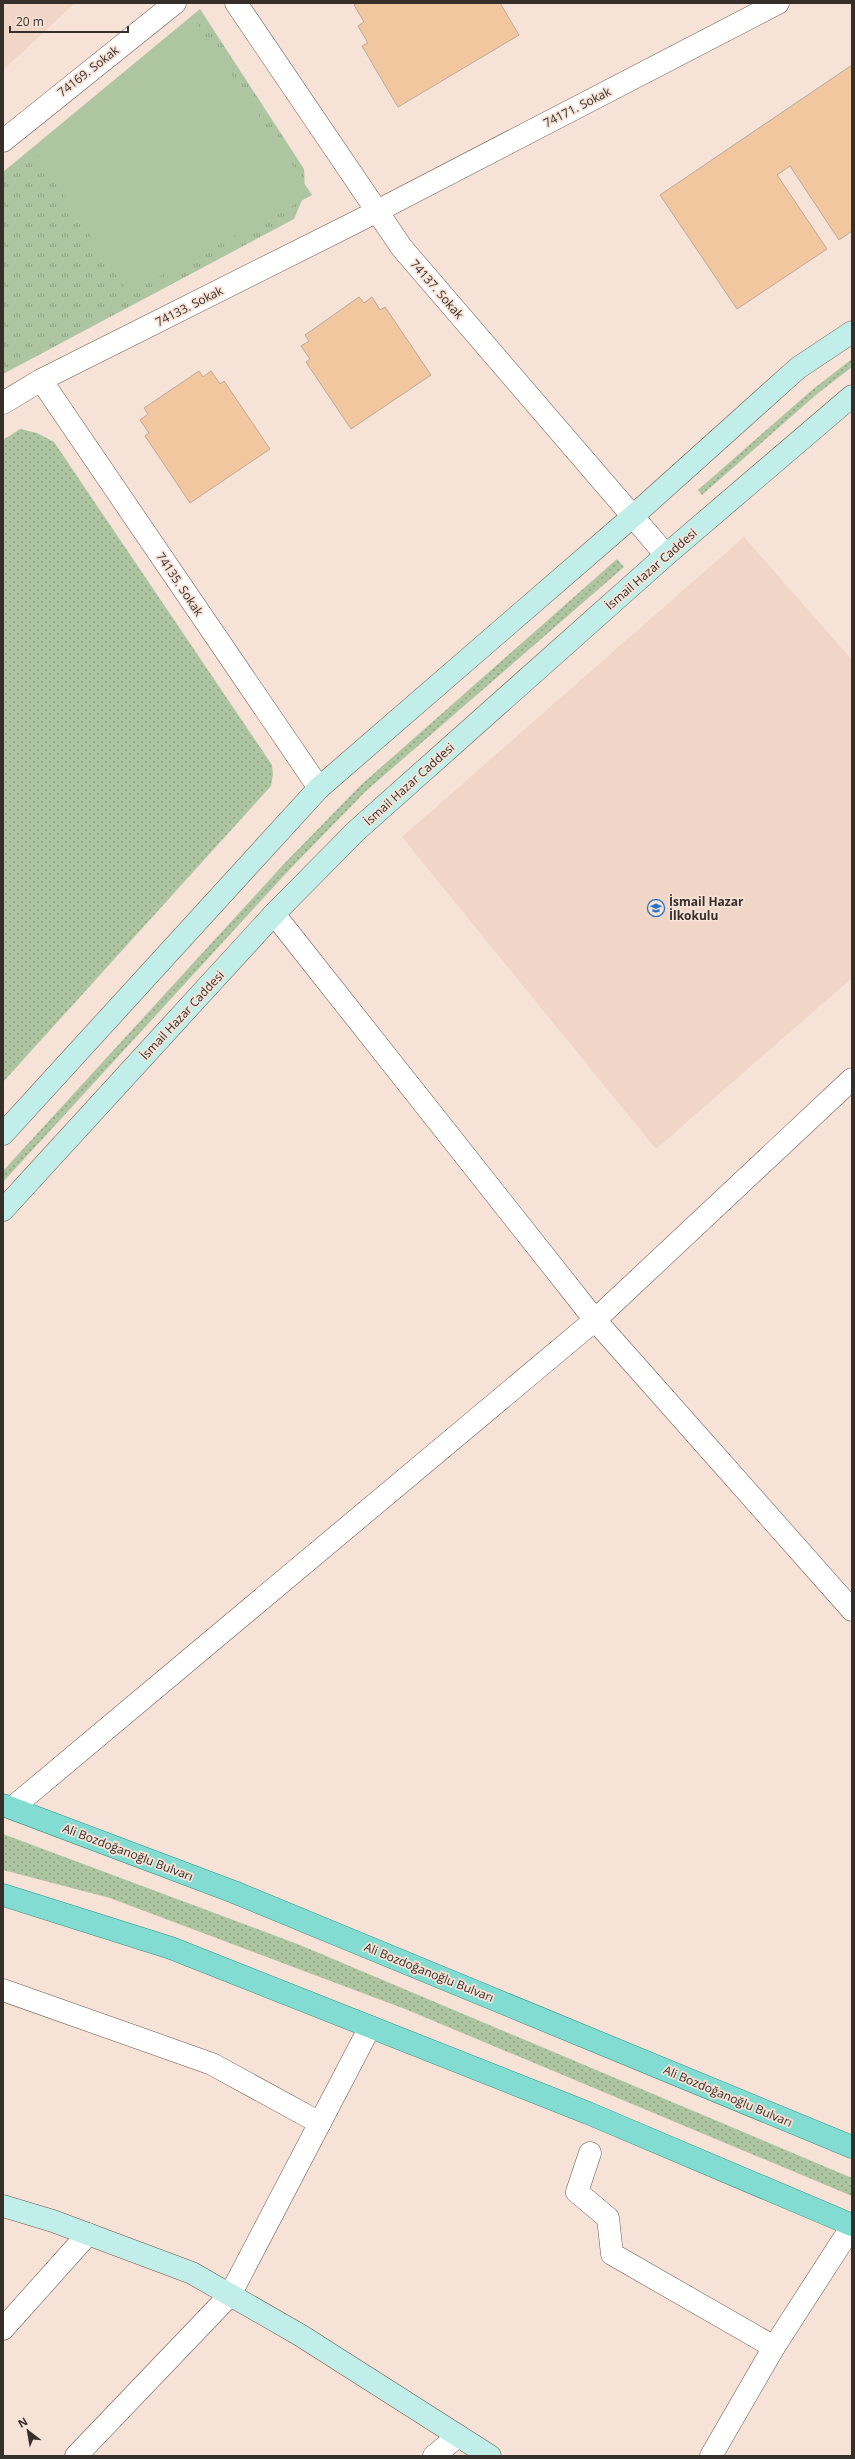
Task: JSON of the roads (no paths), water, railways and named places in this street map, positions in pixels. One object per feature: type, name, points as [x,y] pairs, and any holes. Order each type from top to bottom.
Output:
[{"type":"main road","points":[[3,1134],[319,788],[632,517],[798,368],[852,332]]},
{"type":"main road","name":"İsmail Hazar Caddesi","points":[[3,1210],[274,914],[356,831],[666,555],[852,396]]},
{"type":"main road","name":"Ali Bozdoğanoğlu Bulvarı","points":[[7,1806],[234,1892],[848,2140]]},
{"type":"main road","points":[[3,1894],[171,1948],[588,2113],[852,2225]]},
{"type":"main road","points":[[3,2206],[88,2234],[192,2273],[300,2335],[490,2456]]},
{"type":"street","name":"74169. Sokak","points":[[3,141],[65,89],[175,3]]},
{"type":"street","name":"74137. Sokak","points":[[236,3],[402,248],[666,555]]},
{"type":"street","name":"74171. Sokak","points":[[376,211],[778,3]]},
{"type":"street","name":"74133. Sokak","points":[[3,403],[40,380],[376,211]]},
{"type":"street","name":"74135. Sokak","points":[[40,380],[319,788]]},
{"type":"street","points":[[274,914],[595,1320],[852,1610]]},
{"type":"street","points":[[7,1806],[595,1320],[852,1079]]},
{"type":"street","points":[[3,1990],[212,2064],[320,2123]]},
{"type":"street","points":[[76,2456],[230,2295],[370,2027]]},
{"type":"street","points":[[590,2153],[578,2192],[608,2218],[612,2254],[774,2346]]},
{"type":"street","points":[[711,2456],[774,2346],[852,2225]]},
{"type":"street","points":[[3,2329],[88,2234]]},
{"type":"street","points":[[434,2456],[458,2436]]},
{"type":"place","name":"İsmail Hazar İlkokulu","points":[[656,908]]}]
